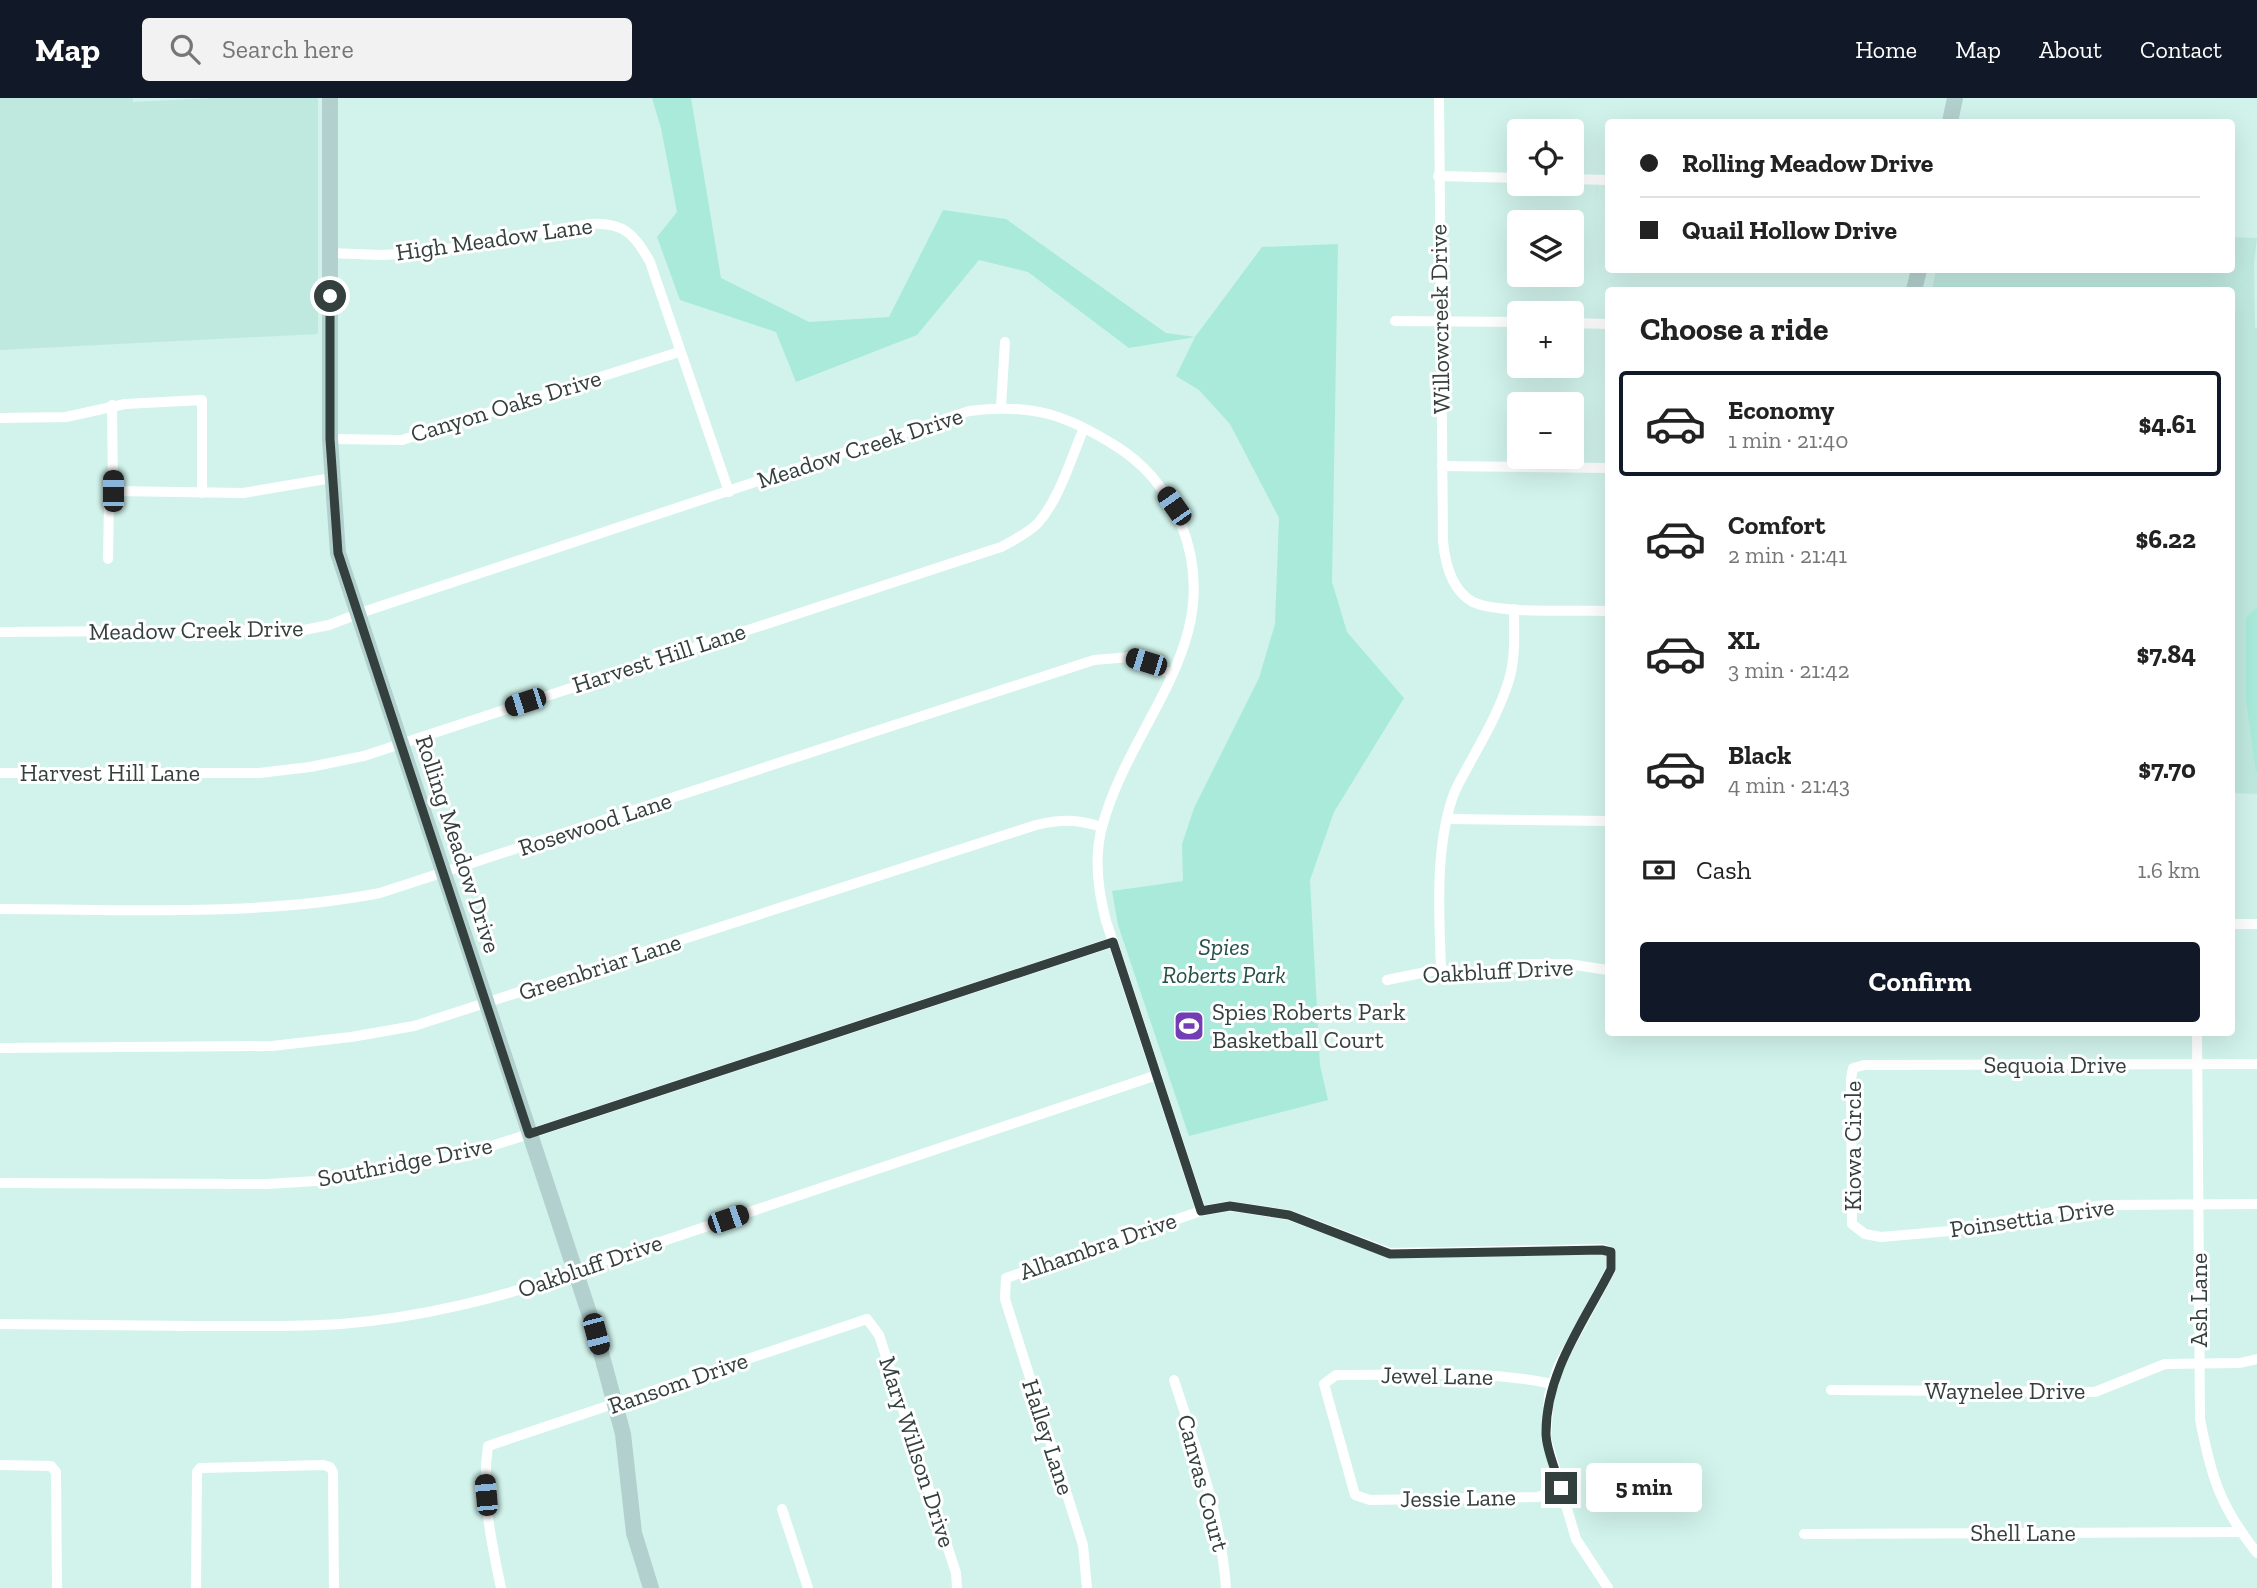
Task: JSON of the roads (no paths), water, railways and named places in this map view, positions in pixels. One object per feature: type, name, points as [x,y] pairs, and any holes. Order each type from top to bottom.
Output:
[{"type":"street","name":"Rolling Meadow Drive","points":[[330,98],[330,439],[338,553],[596,1334],[623,1434],[635,1533],[651,1588]]},
{"type":"street","name":"Willowcreek Drive","points":[[1439,98],[1445,562],[1461,592],[1473,602],[1514,609],[1605,611]]},
{"type":"street","points":[[1951,119],[1955,98]]},
{"type":"street","points":[[1438,176],[1507,178]]},
{"type":"street","points":[[1584,179],[1605,180]]},
{"type":"street","name":"High Meadow Lane","points":[[330,253],[424,253],[607,223],[620,227],[640,243],[650,262],[729,492]]},
{"type":"street","points":[[1395,321],[1507,322]]},
{"type":"street","points":[[1584,323],[1605,324]]},
{"type":"street","points":[[1000,407],[1005,342]]},
{"type":"street","name":"Canyon Oaks Drive","points":[[330,439],[402,440],[679,352]]},
{"type":"street","points":[[0,418],[66,417],[113,405],[202,400],[202,493]]},
{"type":"street","points":[[108,559],[109,503],[113,491],[113,405]]},
{"type":"street","name":"Meadow Creek Drive","points":[[0,632],[304,630],[329,625],[969,411],[1000,407],[1025,408],[1084,428],[1142,464],[1174,506],[1186,536],[1195,578],[1195,602],[1190,632],[1114,794],[1102,827],[1099,880],[1101,902],[1113,942],[1201,1211]]},
{"type":"street","name":"Harvest Hill Lane","points":[[0,773],[259,773],[363,756],[1001,547],[1023,536],[1038,522],[1057,491],[1084,428]]},
{"type":"street","points":[[1442,466],[1605,468]]},
{"type":"street","points":[[113,491],[243,493],[332,478]]},
{"type":"street","points":[[1441,969],[1440,896],[1447,819],[1453,796],[1509,681],[1514,657],[1514,609]]},
{"type":"street","name":"Rosewood Lane","points":[[0,909],[217,909],[287,906],[380,893],[1094,660],[1130,657],[1172,674]]},
{"type":"street","points":[[1447,819],[1605,821]]},
{"type":"street","name":"Greenbriar Lane","points":[[0,1048],[272,1046],[351,1037],[414,1026],[1035,825],[1077,820],[1102,827]]},
{"type":"street","points":[[2235,924],[2257,923]]},
{"type":"street","name":"Southridge Drive","points":[[0,1183],[267,1184],[316,1181],[417,1165],[529,1134],[1113,942]]},
{"type":"street","name":"Oakbluff Drive","points":[[1387,980],[1441,969],[1455,974],[1476,974],[1531,964],[1568,964],[1605,970]]},
{"type":"street","name":"Ash Lane","points":[[2197,1036],[2200,1419],[2207,1454],[2222,1501],[2257,1553]]},
{"type":"street","name":"Sequoia Drive","points":[[1853,1068],[1864,1065],[2257,1064]]},
{"type":"street","name":"Kiowa Circle","points":[[1852,1224],[1853,1068]]},
{"type":"street","name":"Oakbluff Drive","points":[[0,1325],[341,1324],[484,1299],[528,1289],[1157,1075]]},
{"type":"street","name":"Poinsettia Drive","points":[[1852,1224],[1865,1234],[1881,1237],[1950,1231],[2068,1209],[2108,1205],[2257,1204]]},
{"type":"street","name":"Alhambra Drive","points":[[1004,1287],[1006,1278],[1201,1211],[1230,1206],[1289,1215],[1390,1254],[1611,1252],[1611,1269],[1558,1367],[1553,1384]]},
{"type":"street","name":"Halley Lane","points":[[1004,1287],[1005,1299],[1083,1545],[1087,1588]]},
{"type":"street","name":"Ransom Drive","points":[[501,1588],[490,1538],[485,1487],[488,1446],[867,1319]]},
{"type":"street","name":"Mary Willson Drive","points":[[867,1319],[879,1335],[956,1573],[957,1588]]},
{"type":"street","name":"Waynelee Drive","points":[[1831,1390],[2095,1391],[2165,1364],[2199,1366],[2257,1359]]},
{"type":"street","name":"Jewel Lane","points":[[1355,1495],[1324,1384],[1336,1375],[1482,1375],[1525,1378],[1553,1384]]},
{"type":"street","name":"Canvas Court","points":[[1174,1380],[1210,1491],[1226,1588]]},
{"type":"street","points":[[1553,1384],[1549,1396],[1546,1438],[1576,1539],[1608,1588]]},
{"type":"street","points":[[0,1465],[51,1465],[57,1472],[57,1588]]},
{"type":"street","points":[[196,1588],[197,1472],[200,1468],[312,1465],[330,1467],[333,1472],[334,1588]]},
{"type":"street","name":"Jessie Lane","points":[[1355,1495],[1370,1500],[1538,1497],[1561,1488]]},
{"type":"street","points":[[782,1509],[808,1588]]},
{"type":"street","name":"Shell Lane","points":[[1804,1534],[2241,1532]]},
{"type":"place","name":"Spies Roberts Park Basketball Court","points":[[1189,1026]]},
{"type":"park label","name":"Spies Roberts Park","points":[[1224,961]]}]
